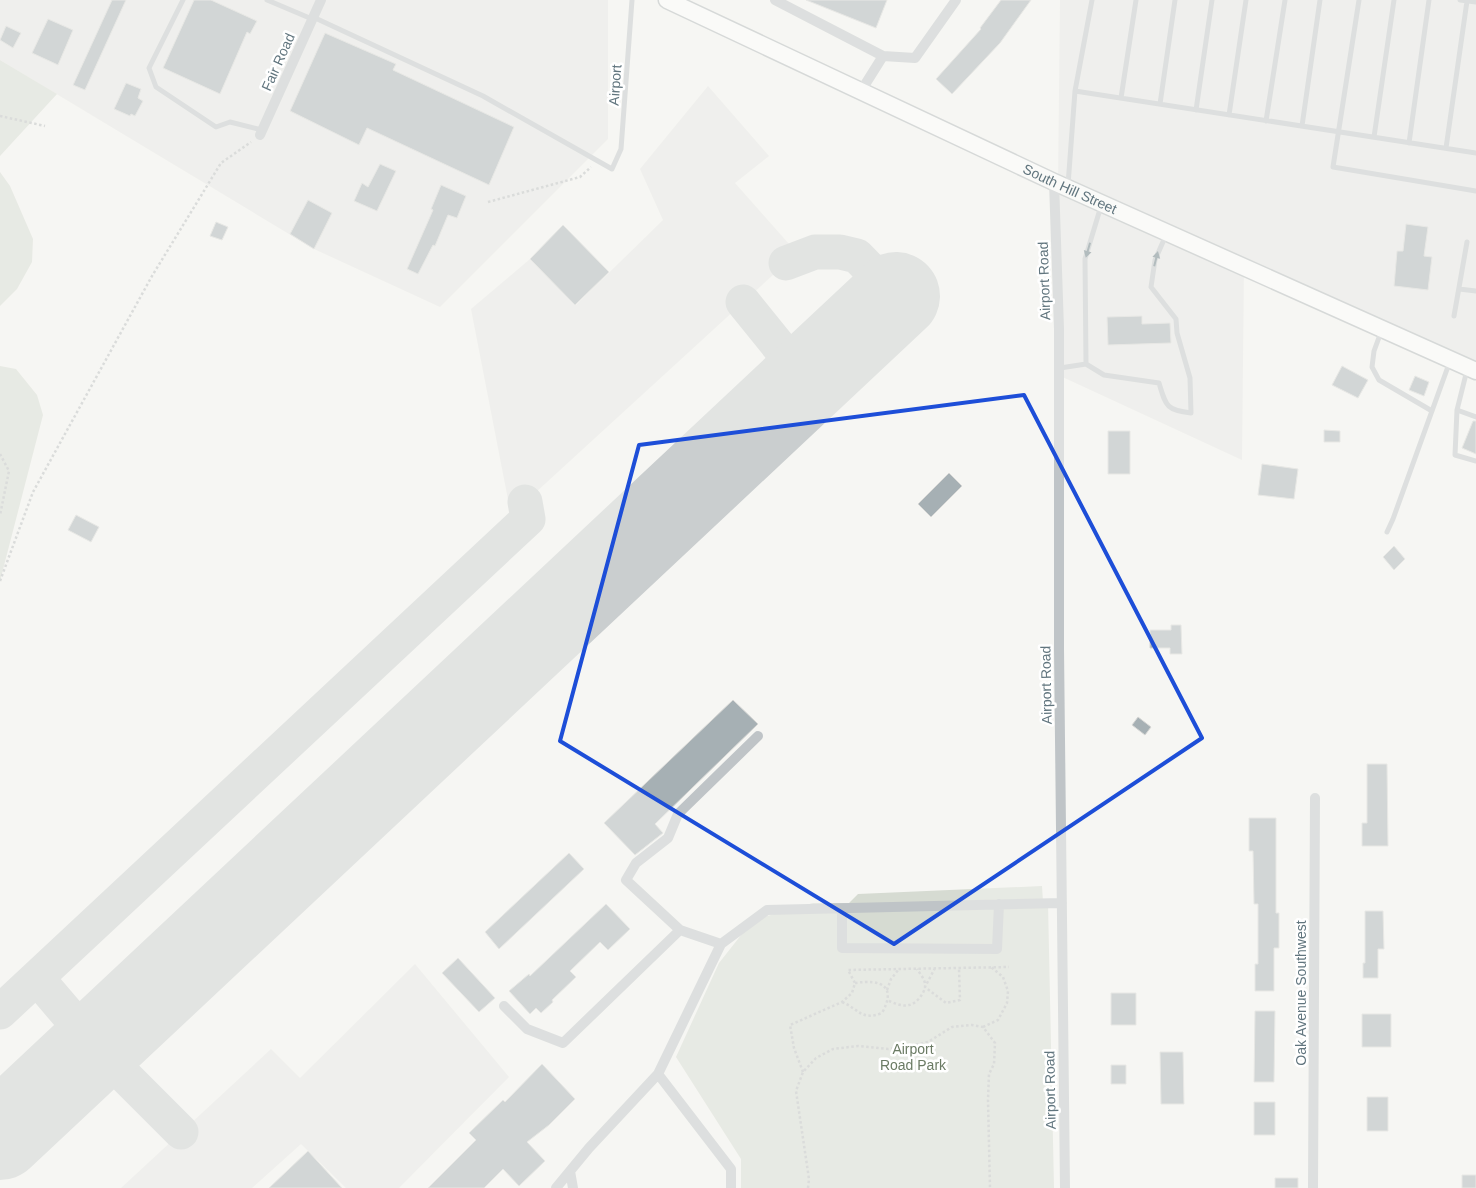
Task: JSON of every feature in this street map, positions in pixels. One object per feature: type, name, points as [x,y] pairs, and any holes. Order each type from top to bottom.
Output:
[{"type":"main road","name":"South Hill Street","points":[[668,0],[1061,185],[1472,369]]},
{"type":"street","name":"Fair Road","points":[[261,133],[321,0]]},
{"type":"street","points":[[774,0],[883,56],[915,58],[956,0]]},
{"type":"street","points":[[862,91],[883,56]]},
{"type":"street","name":"Airport Road","points":[[1061,185],[1059,649],[1064,1188]]},
{"type":"street","points":[[721,944],[680,930],[626,880],[636,863],[668,838],[678,814],[758,736]]},
{"type":"street","name":"Oak Avenue Southwest","points":[[1314,1188],[1315,798]]},
{"type":"street","points":[[556,1188],[588,1148],[658,1074],[721,944],[767,910],[1062,903]]},
{"type":"street","points":[[842,908],[842,948],[997,949],[999,904]]},
{"type":"street","points":[[504,1006],[527,1029],[563,1043],[680,930]]},
{"type":"street","points":[[658,1074],[731,1170],[731,1188]]},
{"type":"street","points":[[570,1170],[573,1188]]},
{"type":"lane","points":[[183,0],[149,68],[156,87],[216,127],[230,122],[261,133]]},
{"type":"lane","points":[[267,0],[313,18],[483,96],[598,161]]},
{"type":"lane","name":"Airport","points":[[598,161],[612,169],[621,149],[632,0]]},
{"type":"lane","points":[[1061,185],[1075,91],[1092,0]]},
{"type":"lane","points":[[1121,98],[1136,0]]},
{"type":"lane","points":[[1160,104],[1176,0]]},
{"type":"lane","points":[[1196,110],[1212,0]]},
{"type":"lane","points":[[1229,115],[1246,0]]},
{"type":"lane","points":[[1266,121],[1285,0]]},
{"type":"lane","points":[[1302,126],[1320,0]]},
{"type":"lane","points":[[1359,0],[1340,132],[1333,166],[1476,191]]},
{"type":"lane","points":[[1374,137],[1394,0]]},
{"type":"lane","points":[[1409,142],[1429,0]]},
{"type":"lane","points":[[1460,0],[1476,2]]},
{"type":"lane","points":[[1446,148],[1467,1]]},
{"type":"lane","points":[[1075,91],[1476,153]]},
{"type":"lane","points":[[1086,364],[1085,259],[1101,203]]},
{"type":"lane","points":[[1059,368],[1086,364],[1104,375],[1159,383],[1165,404],[1176,412],[1191,413],[1190,378],[1177,333],[1176,319],[1151,287],[1155,260],[1168,233]]},
{"type":"lane","points":[[1454,316],[1467,242]]},
{"type":"lane","points":[[1459,288],[1476,291]]},
{"type":"lane","points":[[1382,329],[1374,350],[1372,367],[1379,380],[1432,410]]},
{"type":"lane","points":[[1387,532],[1450,360]]},
{"type":"lane","points":[[1472,369],[1456,410],[1455,455],[1476,461]]},
{"type":"lane","points":[[1456,410],[1476,418]]},
{"type":"path","points":[[0,116],[45,126]]},
{"type":"path","points":[[0,581],[33,492],[152,276],[221,164],[261,133]]},
{"type":"path","points":[[488,202],[580,177],[598,161]]},
{"type":"path","points":[[0,454],[9,471],[0,515]]},
{"type":"path","points":[[808,1188],[809,1179],[796,1091],[803,1072],[816,1058],[833,1049],[858,1046],[888,1049],[915,1046],[928,1042],[952,1027],[972,1025],[984,1027],[998,1020],[1007,1004],[1008,991],[1003,977],[990,967]]},
{"type":"path","points":[[803,1072],[794,1048],[790,1025],[842,1002],[852,993],[855,983],[848,970],[1009,967]]},
{"type":"path","points":[[917,968],[923,977],[925,987],[946,1003],[960,1000],[959,968]]},
{"type":"path","points":[[889,1001],[909,1006],[918,1000],[935,968]]},
{"type":"path","points":[[842,1002],[852,1006],[861,1014],[871,1017],[882,1013],[889,1001],[887,990],[891,979],[899,969]]},
{"type":"path","points":[[855,983],[878,982],[887,990]]},
{"type":"path","points":[[984,1027],[996,1044],[994,1064],[989,1074],[990,1188]]},
{"type":"highlighted area","points":[[1024,395],[1202,738],[894,944],[560,741],[639,445]]},
{"type":"shaded area","points":[[0,0],[608,0],[608,139],[440,307],[314,249],[0,60]]},
{"type":"shaded area","points":[[1060,0],[1476,0],[1476,364],[1244,265],[1242,460],[1056,374]]},
{"type":"shaded area","points":[[708,86],[769,156],[735,183],[797,253],[511,515],[471,309],[530,259],[576,305],[663,220],[640,169]]},
{"type":"shaded area","points":[[415,964],[509,1077],[399,1188],[346,1188],[301,1144],[252,1188],[121,1188],[271,1049],[300,1078]]},
{"type":"green space","points":[[0,60],[57,94],[0,156]]},
{"type":"green space","points":[[0,172],[10,186],[33,239],[32,262],[17,289],[0,306]]},
{"type":"green space","points":[[0,366],[16,369],[37,395],[43,415],[0,581]]},
{"type":"green space","name":"Airport Road Park","points":[[1042,886],[1043,902],[1048,903],[1054,1188],[741,1188],[741,1159],[676,1057],[719,963],[753,920],[813,903],[849,903],[858,894]]},
{"type":"building","points":[[112,0],[126,0],[85,90],[73,85]]},
{"type":"building","points":[[194,0],[211,0],[257,21],[250,34],[247,32],[220,94],[163,68]]},
{"type":"building","points":[[806,0],[887,0],[876,28]]},
{"type":"building","points":[[1001,0],[1031,0],[1000,43],[952,94],[936,79],[981,29]]},
{"type":"building","points":[[48,19],[73,30],[58,65],[32,53]]},
{"type":"building","points":[[6,26],[21,33],[13,48],[0,40]]},
{"type":"building","points":[[325,33],[396,64],[393,70],[514,127],[489,185],[367,128],[359,145],[290,111]]},
{"type":"building","points":[[126,83],[141,89],[138,98],[143,101],[135,116],[131,114],[130,116],[114,109]]},
{"type":"building","points":[[380,164],[396,171],[377,211],[354,201],[362,183],[368,187]]},
{"type":"building","points":[[441,185],[466,196],[457,218],[448,215],[435,246],[433,245],[418,274],[407,269],[433,210],[431,209]]},
{"type":"building","points":[[308,200],[332,213],[314,249],[290,234]]},
{"type":"building","points":[[216,222],[228,227],[222,240],[210,236]]},
{"type":"building","points":[[1406,224],[1428,227],[1424,256],[1432,257],[1428,290],[1394,286],[1397,251],[1403,251]]},
{"type":"building","points":[[563,225],[609,272],[575,305],[530,259]]},
{"type":"building","points":[[1142,316],[1142,324],[1170,323],[1171,343],[1108,345],[1107,317]]},
{"type":"building","points":[[1342,366],[1368,380],[1358,398],[1332,385]]},
{"type":"building","points":[[1415,376],[1429,382],[1424,396],[1409,390]]},
{"type":"building","points":[[1473,421],[1476,421],[1476,454],[1462,448]]},
{"type":"building","points":[[1324,430],[1340,431],[1340,442],[1324,442]]},
{"type":"building","points":[[1108,431],[1130,431],[1130,474],[1108,474]]},
{"type":"building","points":[[1262,464],[1298,469],[1294,499],[1258,495]]},
{"type":"building","points":[[949,473],[962,486],[931,517],[918,504]]},
{"type":"building","points":[[76,515],[99,527],[91,542],[68,530]]},
{"type":"building","points":[[1394,546],[1405,559],[1394,570],[1383,557]]},
{"type":"building","points":[[1171,625],[1181,625],[1182,654],[1170,654],[1170,648],[1150,648],[1150,630],[1171,630]]},
{"type":"building","points":[[733,700],[758,724],[655,824],[663,833],[635,855],[604,823]]},
{"type":"building","points":[[1138,717],[1151,727],[1145,735],[1132,725]]},
{"type":"building","points":[[1367,764],[1387,764],[1388,846],[1362,846],[1362,823],[1367,823]]},
{"type":"building","points":[[1249,818],[1276,818],[1276,913],[1279,913],[1279,948],[1274,948],[1274,991],[1255,991],[1255,964],[1258,964],[1258,904],[1254,904],[1253,851],[1249,851]]},
{"type":"building","points":[[569,853],[584,869],[499,949],[485,932]]},
{"type":"building","points":[[606,904],[630,929],[608,950],[600,942],[570,971],[576,977],[552,1000],[553,1002],[541,1013],[536,1008],[530,1014],[509,991],[529,974],[530,976]]},
{"type":"building","points":[[1365,911],[1383,911],[1384,949],[1378,949],[1378,978],[1363,978],[1363,963],[1365,963]]},
{"type":"building","points":[[458,958],[495,998],[479,1012],[442,973]]},
{"type":"building","points":[[1111,993],[1136,993],[1136,1025],[1111,1025]]},
{"type":"building","points":[[1255,1011],[1275,1011],[1274,1082],[1254,1082]]},
{"type":"building","points":[[1362,1014],[1391,1014],[1391,1047],[1362,1047]]},
{"type":"building","points":[[1160,1052],[1183,1052],[1184,1104],[1161,1104]]},
{"type":"building","points":[[542,1064],[575,1099],[549,1125],[527,1142],[545,1161],[519,1186],[503,1169],[484,1188],[428,1188],[476,1140],[469,1133],[503,1100],[505,1102]]},
{"type":"building","points":[[1111,1065],[1126,1065],[1126,1084],[1111,1084]]},
{"type":"building","points":[[1367,1097],[1388,1097],[1388,1131],[1367,1131]]},
{"type":"building","points":[[1254,1102],[1275,1102],[1275,1135],[1254,1135]]},
{"type":"building","points":[[308,1151],[342,1188],[269,1188]]},
{"type":"building","points":[[1462,1175],[1476,1175],[1476,1188],[1462,1188]]},
{"type":"building","points":[[1275,1178],[1298,1178],[1298,1188],[1275,1188]]},
{"type":"taxiway","points":[[786,263],[815,252],[840,252],[857,256],[896,296]]},
{"type":"taxiway","points":[[743,302],[806,380]]},
{"type":"taxiway","points":[[0,1012],[528,519],[525,502]]},
{"type":"taxiway","points":[[37,978],[95,1046],[181,1132]]},
{"type":"runway","points":[[0,1136],[896,296]]}]
